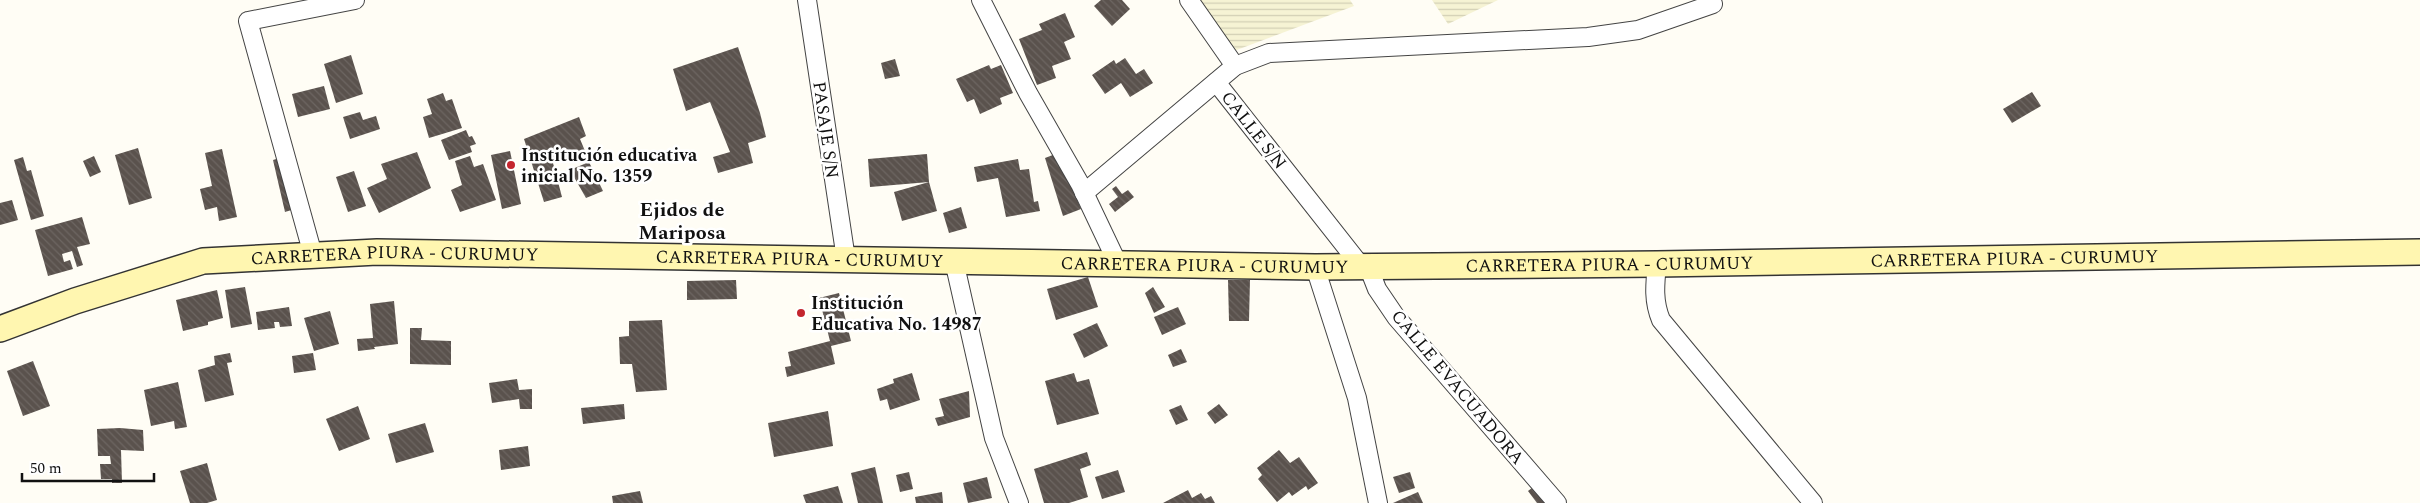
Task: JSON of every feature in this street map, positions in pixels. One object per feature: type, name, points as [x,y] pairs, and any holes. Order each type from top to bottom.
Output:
[{"type":"main road","name":"CARRETERA PIURA - CURUMUY","points":[[0,329],[75,301],[203,261],[377,252],[1315,267],[1657,264],[2420,252]]},
{"type":"street","points":[[313,255],[248,21],[355,0]]},
{"type":"street","name":"PASAJE S/N","points":[[807,0],[846,260]]},
{"type":"street","points":[[982,0],[1028,93],[1084,193],[1118,264]]},
{"type":"street","points":[[1189,0],[1235,66]]},
{"type":"street","points":[[1216,82],[1235,66],[1269,53],[1588,37],[1638,30],[1714,4]]},
{"type":"street","name":"CALLE S/N","points":[[1084,193],[1216,82],[1365,266]]},
{"type":"street","points":[[954,261],[994,438],[1019,503]]},
{"type":"street","points":[[1657,264],[1654,290],[1656,308],[1661,320],[1813,503]]},
{"type":"street","name":"CALLE EVACUADORA","points":[[1365,266],[1377,289],[1396,316],[1557,503]]},
{"type":"street","points":[[1315,267],[1357,398],[1378,503]]},
{"type":"shaded area","points":[[1200,0],[1350,0],[1354,6],[1234,51]]},
{"type":"shaded area","points":[[1432,0],[1498,0],[1448,24]]},
{"type":"building","points":[[1101,0],[1122,0],[1130,9],[1112,26],[1094,6]]},
{"type":"building","points":[[1065,13],[1075,37],[1064,42],[1071,59],[1052,66],[1056,78],[1037,85],[1019,39],[1042,30],[1039,24]]},
{"type":"building","points":[[738,47],[766,137],[748,143],[753,163],[718,173],[713,157],[730,152],[710,102],[686,111],[673,69]]},
{"type":"building","points":[[351,55],[363,94],[336,103],[324,64]]},
{"type":"building","points":[[1125,58],[1136,74],[1144,69],[1153,83],[1130,97],[1121,83],[1105,94],[1092,75],[1114,60],[1116,64]]},
{"type":"building","points":[[895,59],[900,76],[885,79],[881,63]]},
{"type":"building","points":[[989,65],[991,69],[1001,65],[1013,93],[1000,98],[1002,104],[980,114],[974,99],[967,102],[956,79]]},
{"type":"building","points":[[324,86],[330,109],[298,117],[292,94]]},
{"type":"building","points":[[2032,92],[2041,106],[2012,123],[2003,109]]},
{"type":"building","points":[[443,93],[446,101],[452,99],[462,128],[429,138],[423,117],[432,114],[427,99]]},
{"type":"building","points":[[360,112],[363,120],[376,116],[380,129],[350,139],[343,117]]},
{"type":"building","points":[[579,117],[586,136],[580,139],[585,151],[553,163],[562,197],[544,202],[524,139]]},
{"type":"building","points":[[466,130],[469,137],[472,136],[476,144],[470,146],[472,152],[449,160],[441,140]]},
{"type":"building","points":[[138,148],[152,198],[129,205],[115,155]]},
{"type":"building","points":[[222,149],[237,217],[219,221],[217,207],[205,210],[200,189],[212,186],[205,153]]},
{"type":"building","points":[[510,151],[521,204],[502,209],[491,155]]},
{"type":"building","points":[[417,152],[431,188],[379,213],[367,188],[387,179],[381,164]]},
{"type":"building","points":[[1058,153],[1081,209],[1063,216],[1045,158]]},
{"type":"building","points":[[927,154],[929,182],[870,187],[868,159]]},
{"type":"building","points":[[94,156],[101,172],[90,177],[83,161]]},
{"type":"building","points":[[286,156],[298,208],[285,212],[273,160]]},
{"type":"building","points":[[470,156],[474,167],[483,164],[496,200],[460,212],[451,190],[462,185],[455,161]]},
{"type":"building","points":[[23,157],[27,171],[31,170],[44,216],[31,220],[14,160]]},
{"type":"building","points":[[1018,159],[1020,170],[1029,169],[1034,202],[1038,201],[1040,211],[1006,217],[998,178],[977,182],[974,167]]},
{"type":"building","points":[[589,162],[603,191],[586,198],[570,170]]},
{"type":"building","points":[[354,171],[366,206],[348,212],[336,177]]},
{"type":"building","points":[[929,182],[937,211],[902,221],[894,192]]},
{"type":"building","points":[[1116,186],[1122,194],[1128,190],[1134,197],[1115,212],[1109,204],[1118,197],[1112,189]]},
{"type":"building","points":[[12,200],[18,220],[0,225],[0,203]]},
{"type":"building","points":[[961,207],[967,228],[949,233],[943,213]]},
{"type":"building","points":[[82,217],[90,244],[77,247],[83,265],[77,267],[72,251],[62,254],[64,262],[70,260],[73,269],[48,276],[35,230]]},
{"type":"building","points":[[1088,277],[1098,307],[1056,320],[1047,289]]},
{"type":"building","points":[[736,280],[737,299],[687,300],[687,281]]},
{"type":"building","points":[[1228,280],[1250,280],[1249,321],[1229,321]]},
{"type":"building","points":[[245,287],[252,324],[231,328],[225,290]]},
{"type":"building","points":[[1153,287],[1165,307],[1154,313],[1145,293]]},
{"type":"building","points":[[217,290],[223,318],[208,322],[208,325],[183,331],[176,300]]},
{"type":"building","points":[[839,293],[851,341],[831,346],[835,364],[787,377],[785,367],[791,366],[788,352],[830,341],[819,298]]},
{"type":"building","points":[[394,301],[398,344],[358,351],[357,339],[373,338],[370,304]]},
{"type":"building","points":[[289,307],[292,326],[280,327],[279,322],[274,322],[275,328],[258,330],[256,312]]},
{"type":"building","points":[[1178,307],[1186,324],[1162,335],[1154,317]]},
{"type":"building","points":[[330,311],[339,344],[314,351],[304,318]]},
{"type":"building","points":[[662,320],[667,390],[636,392],[632,364],[620,364],[619,337],[629,336],[629,321]]},
{"type":"building","points":[[1097,323],[1108,346],[1084,358],[1073,334]]},
{"type":"building","points":[[410,328],[422,328],[421,340],[451,341],[451,365],[410,364]]},
{"type":"building","points":[[1181,349],[1187,362],[1173,367],[1168,355]]},
{"type":"building","points":[[230,353],[232,362],[227,363],[234,395],[205,402],[198,370],[215,365],[214,356]]},
{"type":"building","points":[[313,353],[316,370],[294,373],[292,356]]},
{"type":"building","points":[[33,361],[50,406],[23,416],[7,371]]},
{"type":"building","points":[[912,373],[920,400],[890,410],[887,399],[880,401],[877,389],[894,383],[893,379]]},
{"type":"building","points":[[1074,373],[1077,382],[1089,379],[1099,414],[1057,425],[1045,381]]},
{"type":"building","points":[[517,379],[519,390],[532,389],[532,409],[520,409],[519,399],[492,403],[489,383]]},
{"type":"building","points":[[178,382],[187,427],[175,429],[174,421],[151,426],[144,390]]},
{"type":"building","points":[[969,391],[970,417],[938,426],[935,418],[944,416],[939,399]]},
{"type":"building","points":[[624,404],[625,419],[583,424],[581,408]]},
{"type":"building","points":[[1219,404],[1228,415],[1215,424],[1207,413]]},
{"type":"building","points":[[1181,405],[1188,420],[1176,425],[1169,410]]},
{"type":"building","points":[[358,406],[370,439],[339,451],[326,419]]},
{"type":"building","points":[[828,411],[833,446],[774,457],[768,423]]},
{"type":"building","points":[[425,423],[434,452],[396,463],[388,434]]},
{"type":"building","points":[[97,429],[143,430],[144,451],[121,450],[122,483],[112,483],[112,479],[101,479],[100,464],[111,464],[110,456],[98,456]]},
{"type":"building","points":[[528,446],[530,466],[501,470],[499,450]]},
{"type":"building","points":[[1279,450],[1290,463],[1299,457],[1318,483],[1308,490],[1306,486],[1292,496],[1289,492],[1277,502],[1258,479],[1262,475],[1257,468]]},
{"type":"building","points":[[1087,452],[1091,465],[1080,469],[1088,497],[1069,503],[1044,503],[1034,469]]},
{"type":"building","points":[[207,463],[217,500],[207,503],[190,503],[180,471]]},
{"type":"building","points":[[875,467],[883,503],[858,503],[851,473]]},
{"type":"building","points":[[1118,470],[1125,492],[1102,499],[1095,477]]},
{"type":"building","points":[[909,472],[913,489],[900,492],[896,475]]},
{"type":"building","points":[[1410,472],[1415,488],[1399,493],[1393,477]]},
{"type":"building","points":[[987,477],[992,498],[968,503],[963,483]]},
{"type":"building","points":[[1537,484],[1551,503],[1537,503],[1528,491]]},
{"type":"building","points":[[838,486],[843,503],[806,503],[803,495]]},
{"type":"building","points":[[1188,490],[1192,498],[1201,493],[1205,499],[1211,496],[1215,503],[1163,503]]},
{"type":"building","points":[[640,491],[643,503],[613,503],[612,496]]},
{"type":"building","points":[[942,492],[943,503],[916,503],[915,497]]},
{"type":"building","points":[[1418,492],[1423,503],[1393,503]]},
{"type":"place","name":"Institución educativa inicial No. 1359","points":[[511,165]]},
{"type":"place","name":"Institución Educativa No. 14987","points":[[801,313]]},
{"type":"district","name":"Ejidos de Mariposa","points":[[682,220]]}]
